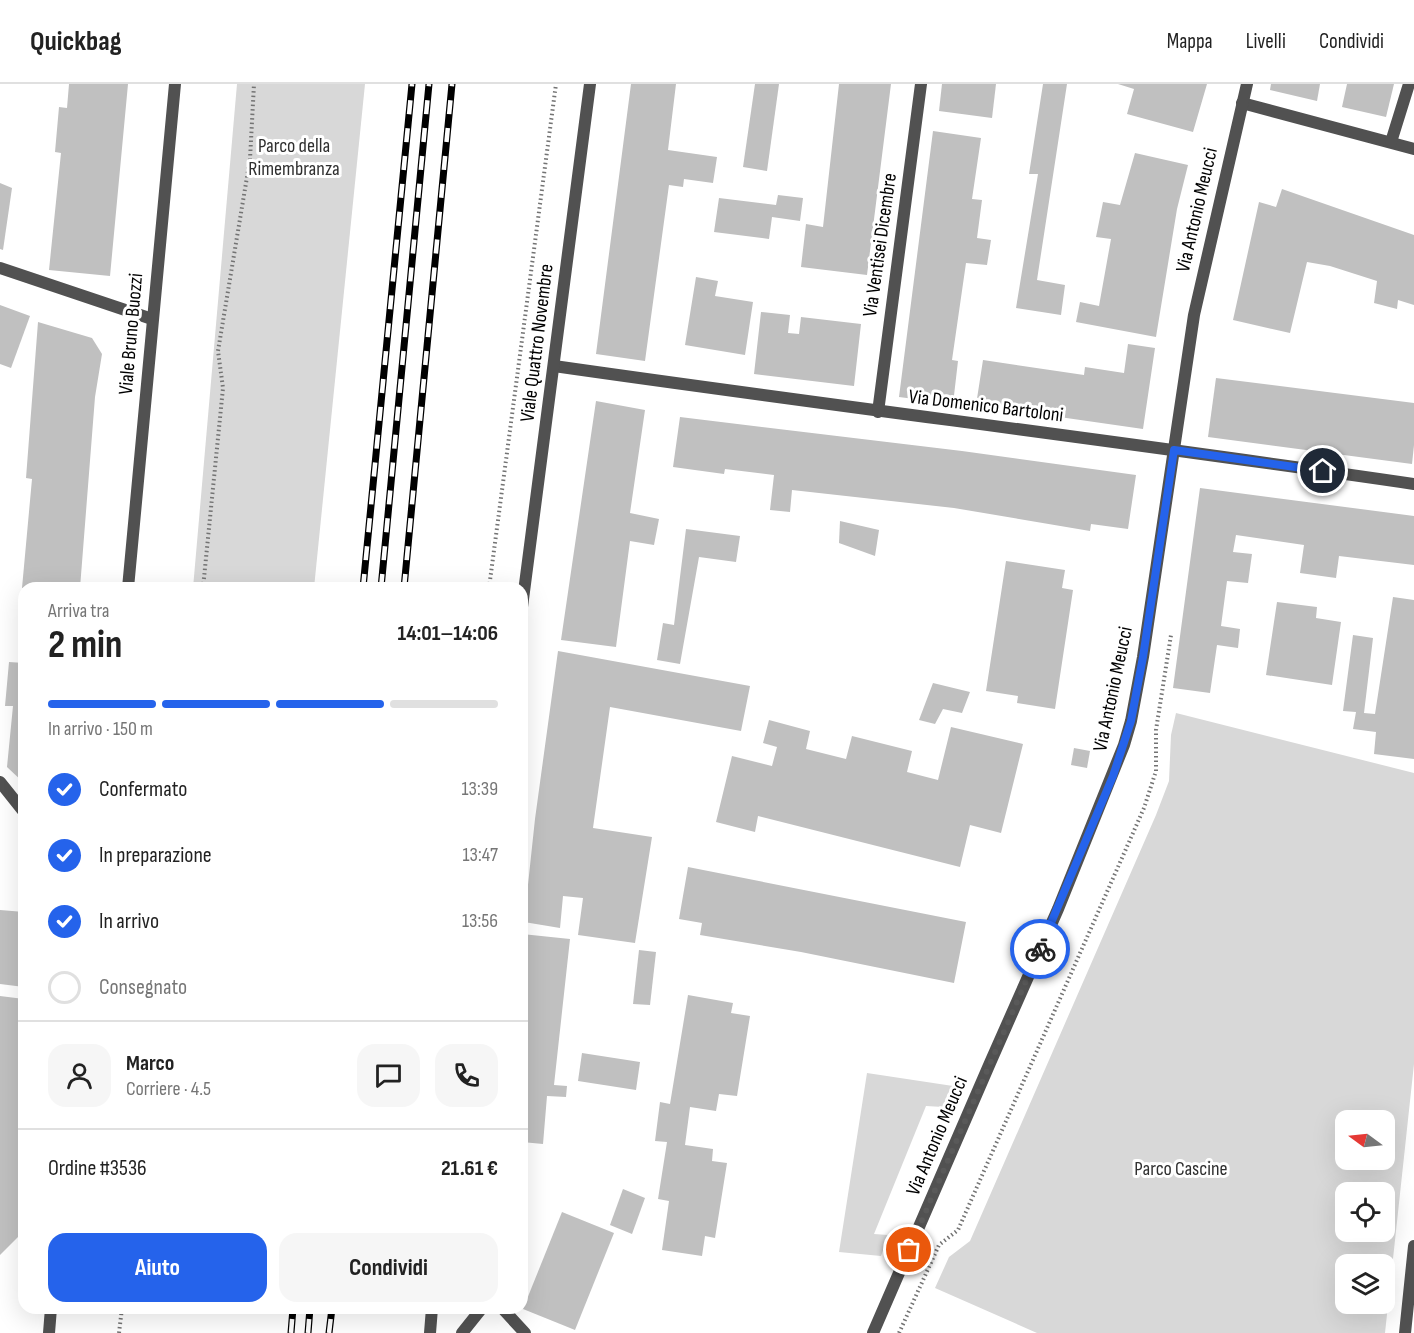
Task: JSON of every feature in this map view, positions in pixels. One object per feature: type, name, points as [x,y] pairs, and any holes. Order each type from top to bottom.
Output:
[{"type":"street","name":"Viale Bruno Buozzi","points":[[129,582],[176,84]]},
{"type":"street","name":"Viale Quattro Novembre","points":[[525,582],[590,84]]},
{"type":"street","name":"Via Ventisei Dicembre","points":[[878,411],[921,84]]},
{"type":"street","name":"Via Antonio Meucci","points":[[873,1333],[1058,909],[1113,776],[1128,729],[1138,688],[1194,315],[1247,84]]},
{"type":"street","points":[[1391,142],[1409,84]]},
{"type":"street","points":[[1242,103],[1414,149]]},
{"type":"street","points":[[0,268],[152,319]]},
{"type":"street","name":"Via Domenico Bartoloni","points":[[554,366],[1414,484]]},
{"type":"street","points":[[0,782],[18,804]]},
{"type":"street","points":[[1405,1333],[1414,1246]]},
{"type":"street","points":[[49,1333],[51,1314]]},
{"type":"street","points":[[430,1333],[432,1314]]},
{"type":"street","points":[[462,1333],[477,1314]]},
{"type":"street","points":[[508,1314],[525,1333]]},
{"type":"path","points":[[204,582],[223,388],[218,351],[250,159],[254,84]]},
{"type":"path","points":[[490,582],[555,84]]},
{"type":"path","points":[[119,1333],[121,1314]]},
{"type":"green space","name":"Parco della Rimembranza","points":[[237,84],[365,84],[315,582],[194,582]]},
{"type":"green space","name":"Parco Cascine","points":[[1176,713],[1414,773],[1414,1064],[1395,1240],[1395,1182],[1335,1182],[1335,1242],[1395,1242],[1394,1254],[1335,1254],[1335,1314],[1387,1314],[1385,1333],[1037,1333],[935,1288],[949,1257],[970,1241],[1169,781],[1171,735]]},
{"type":"green space","points":[[867,1073],[953,1086],[943,1107],[926,1106],[874,1234],[888,1235],[881,1256],[839,1252]]},
{"type":"building","points":[[69,84],[128,84],[110,276],[49,270],[61,153],[55,152],[59,107],[67,108]]},
{"type":"building","points":[[631,84],[676,84],[668,150],[717,157],[713,183],[684,179],[683,187],[669,185],[645,361],[596,354]]},
{"type":"building","points":[[755,84],[779,84],[767,171],[743,167]]},
{"type":"building","points":[[839,84],[891,84],[867,275],[801,267],[806,224],[823,227]]},
{"type":"building","points":[[942,84],[996,84],[992,118],[939,111]]},
{"type":"building","points":[[1043,84],[1067,84],[1037,280],[1065,285],[1061,315],[1016,308],[1038,174],[1029,174]]},
{"type":"building","points":[[1118,84],[1207,84],[1193,132],[1127,114],[1134,89]]},
{"type":"building","points":[[1271,84],[1320,84],[1317,101],[1270,90]]},
{"type":"building","points":[[1347,84],[1394,84],[1386,117],[1342,107]]},
{"type":"building","points":[[933,131],[981,138],[972,199],[982,200],[977,238],[991,240],[987,265],[966,263],[952,360],[958,361],[953,404],[899,397]]},
{"type":"building","points":[[1135,153],[1188,165],[1177,209],[1156,337],[1076,322],[1080,302],[1099,306],[1111,239],[1096,237],[1103,202],[1120,205]]},
{"type":"building","points":[[0,183],[12,188],[3,250],[0,249]]},
{"type":"building","points":[[1282,189],[1414,235],[1414,305],[1398,300],[1397,309],[1374,303],[1377,281],[1330,266],[1307,262],[1290,333],[1233,320],[1259,202],[1276,207]]},
{"type":"building","points":[[778,195],[803,198],[800,221],[772,217],[769,239],[714,232],[719,198],[776,205]]},
{"type":"building","points":[[696,277],[718,281],[715,296],[753,302],[745,355],[685,345]]},
{"type":"building","points":[[0,305],[30,316],[11,368],[0,364]]},
{"type":"building","points":[[761,312],[790,315],[788,333],[799,334],[801,317],[861,324],[854,386],[754,374]]},
{"type":"building","points":[[38,322],[92,338],[102,354],[95,397],[80,582],[23,582],[32,479],[26,478]]},
{"type":"building","points":[[1128,344],[1155,348],[1143,429],[976,405],[983,360],[1084,375],[1085,367],[1124,373]]},
{"type":"building","points":[[1216,378],[1414,403],[1412,464],[1208,437]]},
{"type":"building","points":[[596,401],[645,410],[630,513],[659,519],[654,545],[630,541],[616,647],[561,640]]},
{"type":"building","points":[[680,417],[962,451],[1136,475],[1128,529],[1091,524],[1090,531],[954,508],[792,490],[790,512],[770,510],[774,475],[725,469],[724,474],[673,467]]},
{"type":"building","points":[[1200,488],[1414,516],[1414,565],[1339,556],[1336,578],[1300,573],[1304,545],[1236,535],[1233,552],[1252,554],[1248,583],[1227,581],[1221,626],[1240,629],[1238,648],[1217,645],[1210,693],[1173,688]]},
{"type":"building","points":[[840,521],[879,530],[875,556],[839,543]]},
{"type":"building","points":[[686,529],[740,536],[736,562],[699,557],[680,664],[657,660],[663,623],[674,625]]},
{"type":"building","points":[[1006,561],[1065,570],[1062,588],[1073,590],[1055,709],[1017,703],[1018,696],[986,691]]},
{"type":"building","points":[[1393,597],[1414,600],[1414,759],[1374,754],[1376,732],[1353,729],[1356,712],[1343,711],[1353,635],[1373,638],[1364,713],[1375,714]]},
{"type":"building","points":[[1277,602],[1317,607],[1316,618],[1341,622],[1332,685],[1266,675]]},
{"type":"building","points":[[558,651],[750,686],[741,731],[610,707],[593,828],[652,837],[635,943],[578,935],[583,898],[563,896],[560,928],[528,923],[528,885]]},
{"type":"building","points":[[9,662],[18,663],[18,777],[7,767],[13,706],[5,706]]},
{"type":"building","points":[[933,683],[970,692],[962,713],[943,709],[935,724],[919,720]]},
{"type":"building","points":[[769,720],[810,731],[806,749],[846,759],[852,736],[912,751],[907,772],[938,780],[951,727],[1023,744],[1001,833],[970,825],[960,867],[758,816],[755,832],[716,822],[732,756],[772,766],[777,747],[763,743]]},
{"type":"building","points":[[1074,748],[1090,751],[1087,768],[1071,765]]},
{"type":"building","points":[[688,867],[966,922],[954,983],[801,952],[700,935],[702,923],[679,919]]},
{"type":"building","points":[[0,910],[18,912],[18,986],[0,984]]},
{"type":"building","points":[[528,935],[570,939],[554,1085],[567,1086],[566,1097],[547,1096],[543,1144],[528,1143]]},
{"type":"building","points":[[639,950],[656,952],[650,1005],[633,1004]]},
{"type":"building","points":[[688,995],[733,1003],[731,1013],[750,1016],[737,1096],[719,1094],[716,1111],[690,1107],[685,1145],[713,1149],[712,1161],[727,1163],[715,1238],[705,1236],[702,1256],[662,1250],[669,1201],[658,1199],[667,1142],[655,1141],[660,1102],[670,1104]]},
{"type":"building","points":[[0,996],[18,998],[18,1237],[0,1255]]},
{"type":"building","points":[[582,1053],[640,1062],[636,1090],[578,1081]]},
{"type":"building","points":[[623,1189],[645,1198],[632,1234],[610,1225]]},
{"type":"building","points":[[562,1212],[614,1233],[575,1330],[528,1311],[528,1297]]},
{"type":"railway","points":[[364,582],[412,84]]},
{"type":"railway","points":[[382,582],[429,84]]},
{"type":"railway","points":[[405,582],[452,84]]},
{"type":"railway","points":[[291,1333],[293,1314]]},
{"type":"railway","points":[[308,1333],[310,1314]]},
{"type":"railway","points":[[329,1333],[331,1314]]},
{"type":"way so far","points":[[909,1250],[1040,949]]},
{"type":"route","points":[[1040,949],[1113,776],[1131,721],[1143,657],[1174,450],[1323,471]]}]
